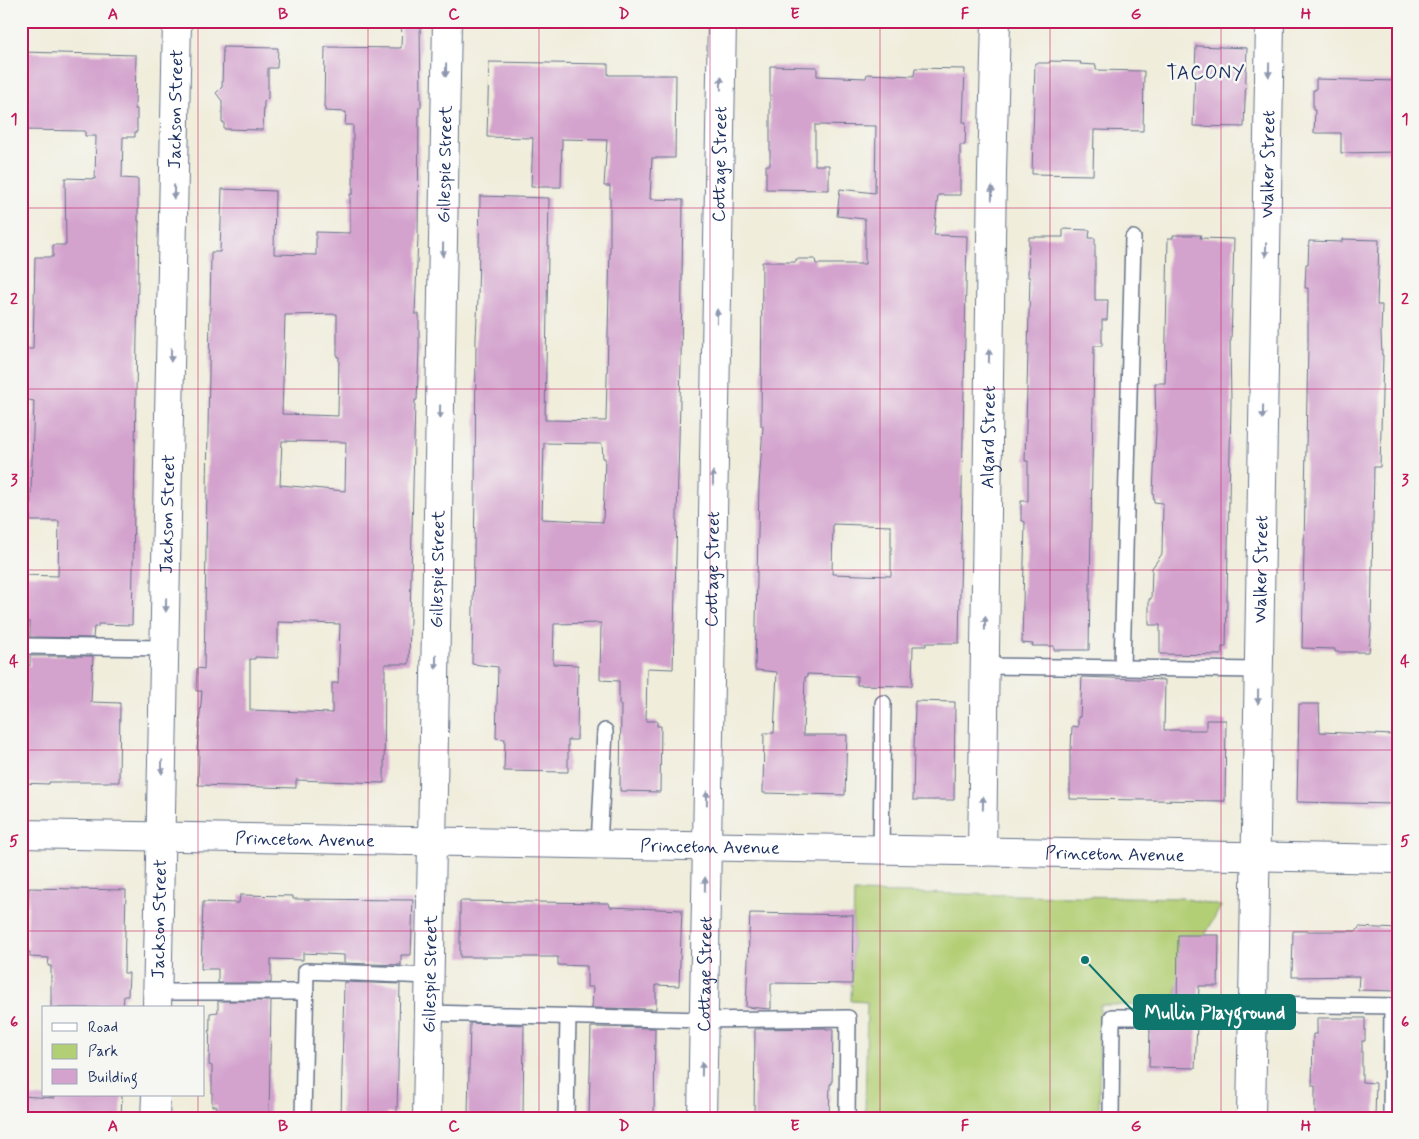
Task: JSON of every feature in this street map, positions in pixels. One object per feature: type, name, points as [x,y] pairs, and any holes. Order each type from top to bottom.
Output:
[{"type":"street","name":"Jackson Street","points":[[157,1000],[177,21]]},
{"type":"street","name":"Gillespie Street","points":[[427,1118],[447,21]]},
{"type":"street","name":"Cottage Street","points":[[702,1118],[722,21]]},
{"type":"street","name":"Algard Street","points":[[982,852],[996,21]]},
{"type":"street","name":"Walker Street","points":[[1250,1118],[1270,21]]},
{"type":"street","name":"Princeton Avenue","points":[[21,834],[1398,860]]},
{"type":"street","points":[[155,1118],[156,1096]]},
{"type":"lane","points":[[1122,667],[1133,238]]},
{"type":"lane","points":[[21,646],[165,648]]},
{"type":"lane","points":[[985,666],[1258,670]]},
{"type":"lane","points":[[881,850],[883,703]]},
{"type":"lane","points":[[599,845],[605,731]]},
{"type":"lane","points":[[303,1118],[306,971],[430,976]]},
{"type":"lane","points":[[157,1000],[306,992]]},
{"type":"lane","points":[[1111,1118],[1112,1017],[1252,1010],[1395,1006],[1391,1118]]},
{"type":"lane","points":[[429,1013],[703,1020],[848,1018],[847,1118]]},
{"type":"lane","points":[[566,1118],[568,1017]]},
{"type":"green space","points":[[854,892],[1182,898],[1221,906],[1177,986],[1175,1005],[1100,1005],[1099,1118],[865,1118],[867,1002],[851,1001]]},
{"type":"building","points":[[402,21],[420,21],[421,107],[419,107],[418,237],[415,314],[419,314],[419,349],[417,400],[415,400],[409,664],[385,664],[384,783],[296,780],[296,788],[198,785],[199,750],[197,750],[202,691],[196,691],[197,668],[204,669],[211,252],[220,252],[222,189],[275,191],[274,254],[316,255],[316,232],[350,233],[350,194],[353,194],[353,125],[345,125],[346,112],[325,111],[325,47],[401,48]],"holes":[[[337,314],[337,357],[339,357],[338,416],[282,414],[285,315]],[[282,441],[346,442],[345,491],[280,485]],[[278,622],[340,624],[338,683],[332,683],[332,713],[250,710],[250,659],[255,659],[255,657],[278,658]]]},
{"type":"building","points":[[1196,46],[1247,48],[1244,127],[1193,126]]},
{"type":"building","points":[[223,47],[278,48],[277,68],[268,68],[268,98],[264,102],[263,130],[224,129],[222,101],[216,93],[222,87]]},
{"type":"building","points":[[21,52],[136,55],[135,109],[137,109],[137,132],[135,132],[135,137],[123,137],[122,178],[138,179],[139,221],[132,625],[98,624],[98,627],[94,627],[93,638],[30,637],[30,622],[21,622],[21,575],[58,576],[59,521],[30,521],[34,401],[23,399],[25,370],[21,370],[21,349],[33,349],[35,257],[53,257],[53,245],[66,245],[65,178],[95,179],[96,136],[85,136],[85,131],[21,130]]},
{"type":"building","points":[[1050,61],[1081,62],[1080,64],[1096,65],[1096,70],[1144,71],[1143,131],[1094,130],[1093,175],[1032,174],[1035,63],[1049,63]]},
{"type":"building","points":[[489,62],[608,64],[608,75],[676,75],[675,158],[652,158],[650,199],[683,200],[673,669],[647,668],[646,721],[657,721],[657,726],[661,726],[660,792],[620,791],[621,705],[619,705],[619,681],[600,680],[601,623],[554,624],[553,664],[578,665],[577,740],[568,740],[568,772],[504,771],[505,739],[496,738],[498,667],[472,664],[476,338],[480,196],[549,198],[545,420],[606,421],[610,246],[610,186],[604,186],[607,140],[562,139],[561,187],[531,187],[533,138],[487,137]],"holes":[[[544,443],[602,444],[603,458],[605,458],[603,522],[542,519]]]},
{"type":"building","points":[[770,66],[817,67],[817,76],[866,78],[867,74],[914,76],[915,68],[965,69],[963,122],[966,122],[965,145],[960,145],[960,195],[938,195],[934,235],[967,236],[959,643],[926,643],[926,646],[913,646],[912,686],[857,685],[857,676],[807,674],[807,677],[805,677],[803,735],[847,735],[845,795],[763,793],[764,733],[774,733],[777,672],[755,670],[759,486],[763,426],[761,426],[762,262],[796,262],[796,259],[815,259],[816,264],[865,264],[865,219],[837,216],[840,189],[875,193],[876,126],[815,125],[815,165],[829,165],[829,190],[766,189],[766,165],[770,165]],"holes":[[[833,524],[891,526],[891,576],[832,574]]]},
{"type":"building","points":[[1316,79],[1398,81],[1398,152],[1341,153],[1341,133],[1314,133],[1315,110],[1313,110],[1313,90],[1316,90]]},
{"type":"building","points":[[1063,229],[1090,230],[1089,238],[1095,238],[1095,300],[1108,300],[1107,320],[1102,320],[1102,346],[1094,346],[1089,650],[1054,650],[1054,646],[1032,646],[1033,644],[1022,643],[1025,522],[1021,520],[1021,501],[1028,501],[1028,461],[1025,461],[1030,277],[1028,277],[1029,237],[1063,237]]},
{"type":"building","points":[[1173,235],[1201,235],[1200,238],[1234,239],[1230,341],[1231,403],[1226,647],[1222,647],[1222,655],[1160,654],[1160,625],[1149,625],[1152,568],[1162,554],[1163,503],[1154,502],[1153,492],[1156,431],[1155,383],[1165,383],[1168,238],[1173,238]]},
{"type":"building","points":[[1342,239],[1379,240],[1377,305],[1382,305],[1381,332],[1383,355],[1380,467],[1374,467],[1369,652],[1335,652],[1335,649],[1302,648],[1308,345],[1308,288],[1305,288],[1306,264],[1308,264],[1309,241],[1342,242]]},
{"type":"building","points":[[30,656],[93,656],[91,702],[120,703],[119,782],[21,783],[21,665],[30,666]]},
{"type":"building","points":[[1082,677],[1165,680],[1164,730],[1206,730],[1206,720],[1226,720],[1225,801],[1070,799],[1072,726],[1078,727]]},
{"type":"building","points":[[915,701],[955,702],[954,800],[913,800]]},
{"type":"building","points":[[1299,704],[1319,704],[1320,732],[1394,735],[1393,756],[1397,756],[1395,804],[1297,802]]},
{"type":"building","points":[[29,888],[126,890],[124,973],[129,973],[128,996],[124,996],[123,1006],[51,1006],[51,966],[48,966],[49,958],[30,957],[27,939]]},
{"type":"building","points":[[240,895],[293,896],[293,899],[413,900],[411,955],[401,955],[401,965],[344,963],[344,955],[303,953],[303,960],[271,959],[271,983],[218,983],[218,969],[201,969],[203,902],[239,903]]},
{"type":"building","points":[[460,901],[609,903],[610,907],[682,910],[679,986],[656,985],[656,1009],[592,1008],[593,987],[587,987],[587,966],[558,965],[558,957],[460,957]]},
{"type":"building","points":[[750,913],[853,915],[852,984],[771,983],[771,1009],[746,1007]]},
{"type":"building","points":[[1359,927],[1397,929],[1398,977],[1396,977],[1396,991],[1358,990],[1359,976],[1292,977],[1293,931],[1357,931]]},
{"type":"building","points":[[1178,935],[1219,935],[1218,986],[1199,986],[1198,1008],[1177,1008]]},
{"type":"building","points":[[344,982],[400,984],[397,1113],[386,1114],[385,1118],[341,1118]]},
{"type":"building","points":[[218,1001],[271,1001],[269,1118],[216,1118],[217,1106],[212,1106],[212,1066],[209,1065],[210,1013],[218,1012]]},
{"type":"building","points":[[1317,1018],[1365,1018],[1365,1041],[1362,1041],[1362,1082],[1376,1083],[1375,1118],[1315,1118],[1315,1086],[1312,1086],[1313,1034],[1317,1034]]},
{"type":"building","points":[[470,1023],[524,1025],[523,1118],[478,1118],[478,1115],[468,1115]]},
{"type":"building","points":[[1150,1026],[1197,1026],[1195,1068],[1149,1067]]},
{"type":"building","points":[[591,1027],[655,1028],[654,1118],[589,1118]]},
{"type":"building","points":[[755,1029],[833,1029],[829,1118],[754,1118]]},
{"type":"building","points":[[21,1096],[54,1098],[54,1096],[122,1096],[121,1118],[21,1118]]},
{"type":"place","name":"Mullin Playground","points":[[1085,960]]},
{"type":"district","name":"TACONY","points":[[1206,72]]}]
